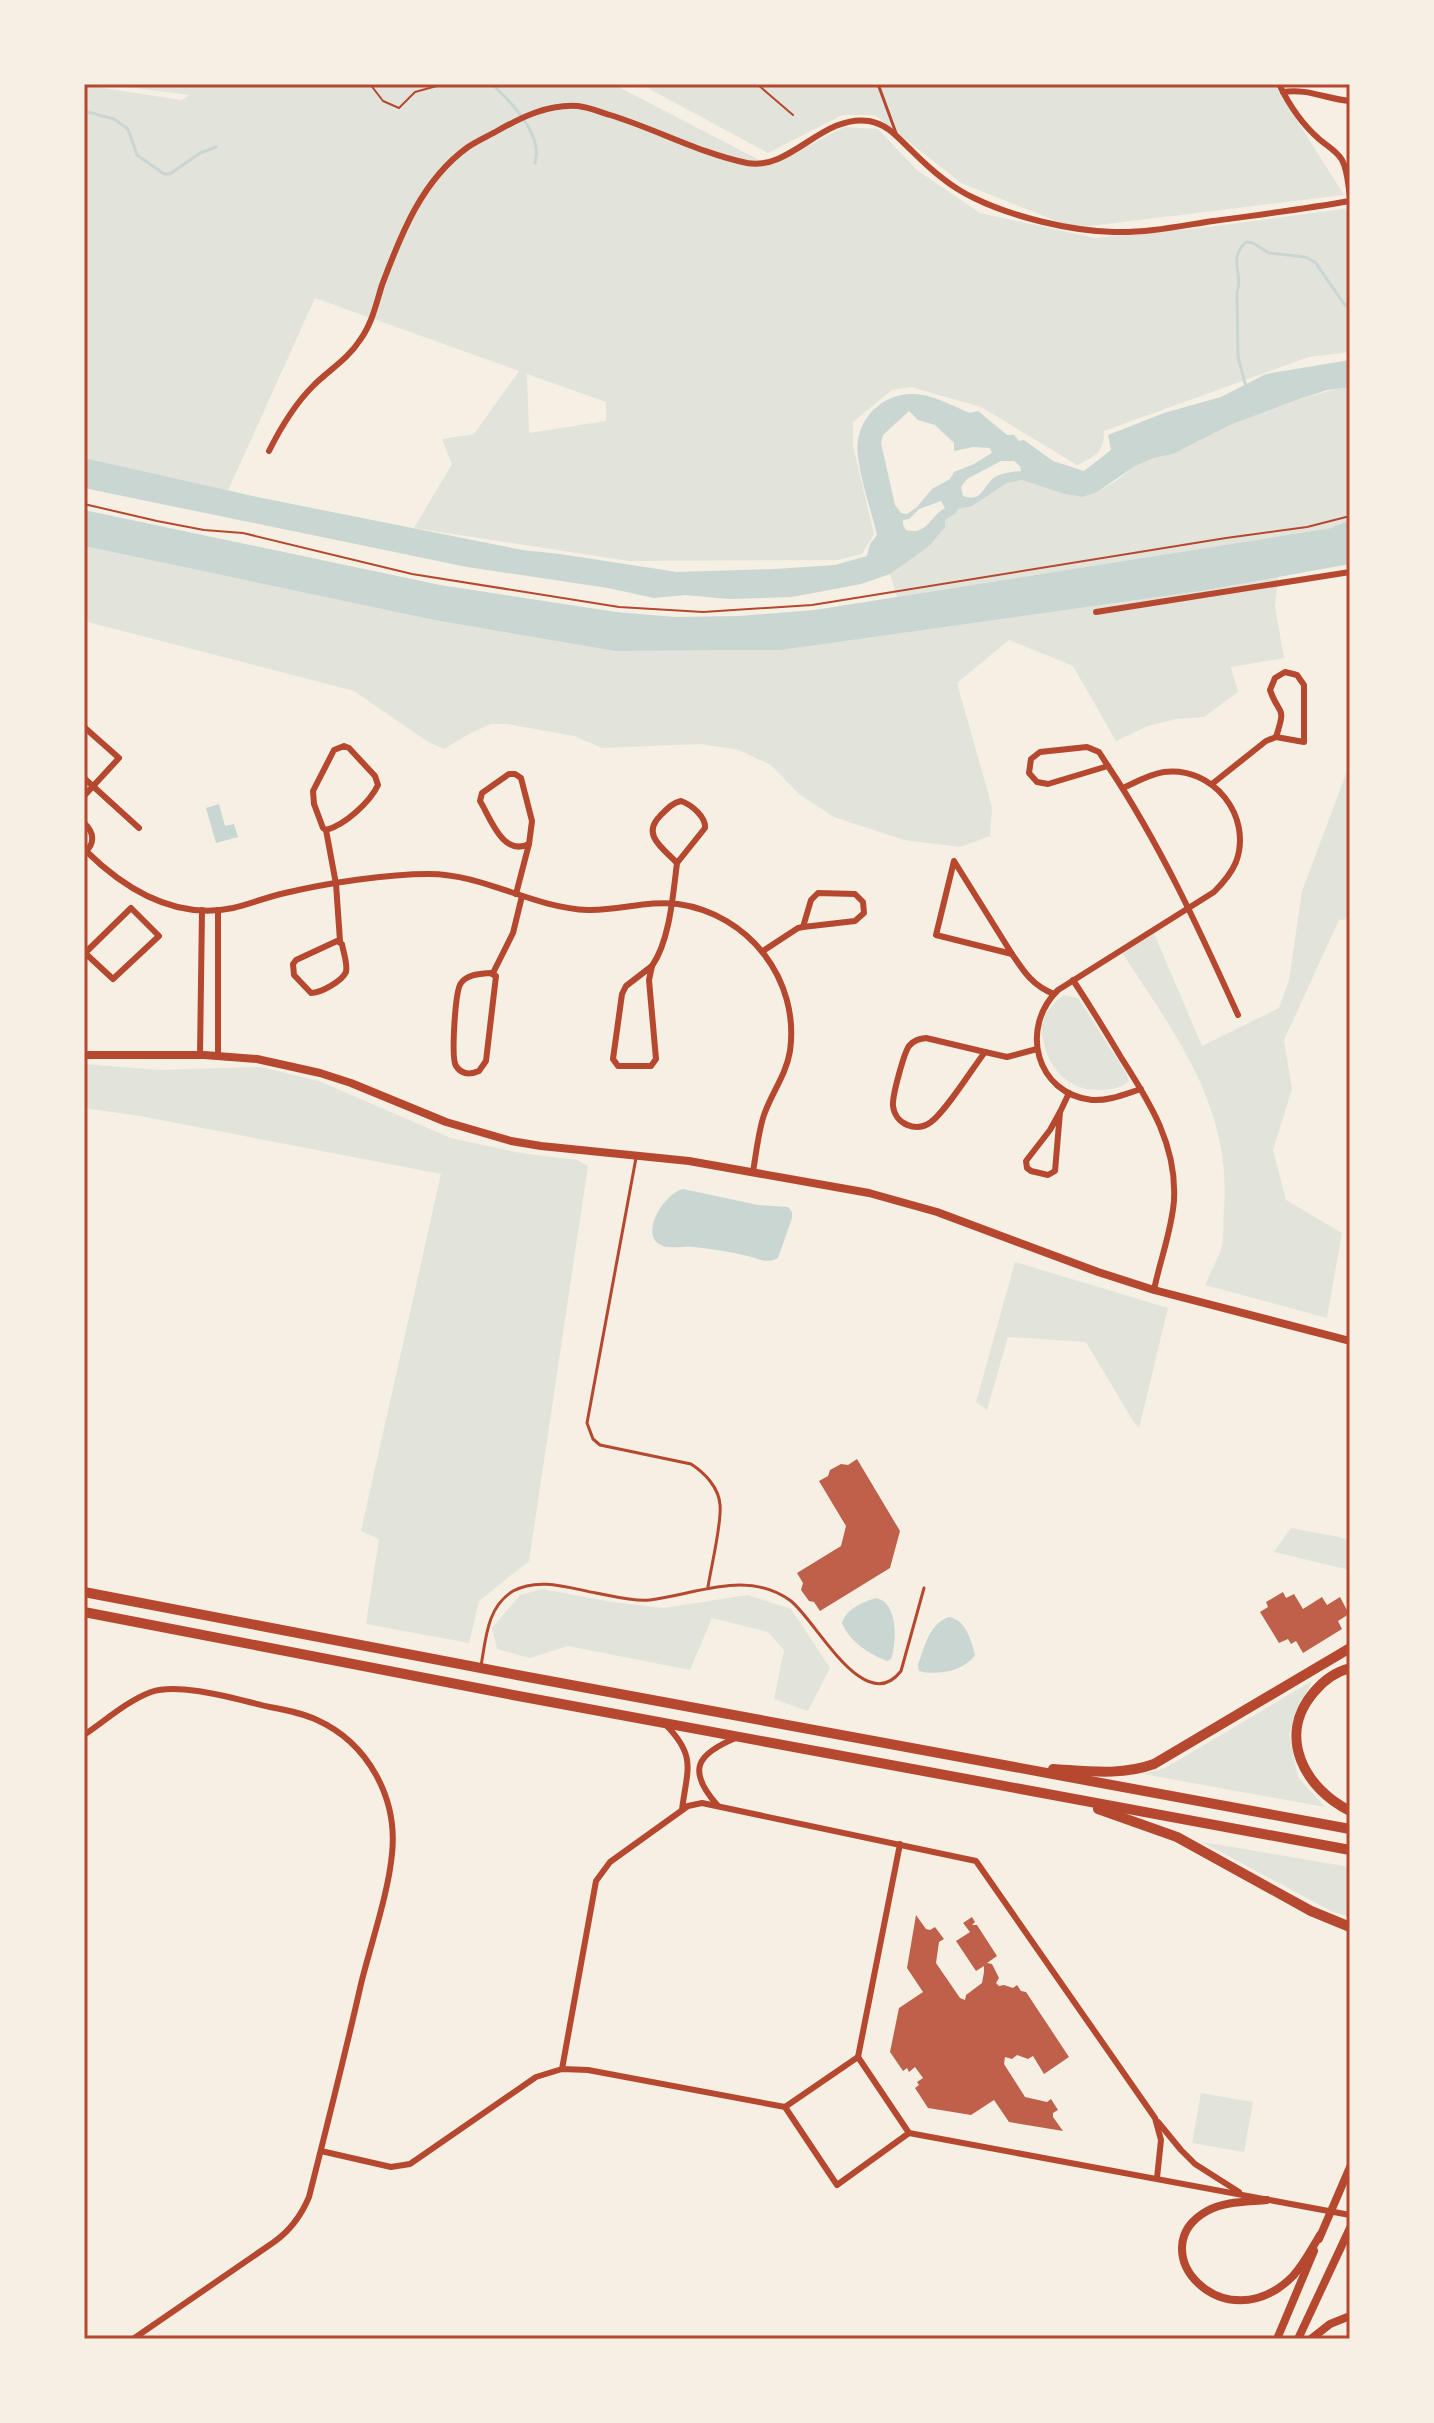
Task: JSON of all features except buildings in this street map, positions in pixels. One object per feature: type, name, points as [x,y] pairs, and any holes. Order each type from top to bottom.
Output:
[{"type":"highway","points":[[84,1592],[1350,1829]]},
{"type":"highway","points":[[84,1612],[1350,1850]]},
{"type":"highway","points":[[1008,1767],[1108,1772],[1145,1768],[1174,1754],[1350,1648]]},
{"type":"highway","points":[[1350,1668],[1337,1672],[1315,1690],[1300,1715],[1296,1735],[1301,1761],[1312,1783],[1330,1800],[1350,1811]]},
{"type":"highway","points":[[1062,1797],[1177,1837],[1311,1911],[1350,1927]]},
{"type":"street","points":[[269,451],[290,413],[358,344],[368,329],[398,244],[416,206],[433,181],[469,147],[521,117],[560,107],[580,106],[751,164],[771,161],[824,130],[846,121],[866,121],[896,133],[940,177],[963,194],[997,210],[1089,230],[1140,232],[1350,199],[1343,161],[1307,127],[1279,84]]},
{"type":"street","points":[[1283,92],[1299,89],[1335,100],[1350,101]]},
{"type":"street","points":[[1096,612],[1350,572]]},
{"type":"street","points":[[1212,784],[1266,741],[1276,737],[1304,742],[1304,685],[1297,675],[1291,673],[1279,674],[1271,683],[1272,696],[1283,717],[1276,737]]},
{"type":"street","points":[[84,727],[119,758],[84,796]]},
{"type":"street","points":[[326,830],[338,825],[368,800],[378,785],[375,776],[344,746],[334,750],[313,791],[314,804],[326,830],[346,966],[344,975],[320,992],[311,993],[294,975],[293,964],[340,941]]},
{"type":"street","points":[[1108,766],[1043,784],[1032,778],[1028,765],[1040,752],[1087,747],[1099,752],[1123,788],[1144,822],[1189,908],[1238,1015]]},
{"type":"street","points":[[1123,788],[1163,772],[1189,774],[1212,784],[1221,792],[1235,813],[1238,825],[1236,861],[1214,892],[1073,980],[1054,994],[1040,1016],[1036,1029],[1037,1049],[1045,1071],[1069,1093],[1081,1098],[1106,1100],[1141,1089]]},
{"type":"street","points":[[493,973],[513,933],[529,844],[532,821],[521,778],[509,774],[482,793],[480,801],[505,842],[516,848],[529,844]]},
{"type":"street","points":[[84,778],[139,828]]},
{"type":"street","points":[[652,966],[626,986],[619,1000],[613,1059],[621,1067],[651,1066],[656,1059],[649,980],[672,904],[677,863],[706,824],[681,801],[673,804],[651,828],[655,839],[677,863]]},
{"type":"street","points":[[84,823],[92,834],[91,846],[85,852],[120,881],[164,904],[202,910],[218,910],[284,893],[336,884],[411,875],[445,875],[561,907],[585,910],[672,904],[694,907],[725,919],[763,951],[780,979],[787,998],[791,1036],[784,1073],[763,1120],[753,1172]]},
{"type":"street","points":[[1012,954],[936,935],[954,861],[1027,977],[1054,994]]},
{"type":"street","points":[[131,908],[159,936],[113,979],[85,953],[131,908],[138,893]]},
{"type":"street","points":[[763,951],[798,928],[855,921],[864,913],[863,902],[855,894],[818,893],[811,900],[803,927]]},
{"type":"street","points":[[200,1055],[202,910]]},
{"type":"street","points":[[218,910],[218,1055]]},
{"type":"street","points":[[493,973],[496,976],[486,1061],[479,1071],[466,1074],[454,1060],[457,991],[471,975],[493,973]]},
{"type":"street","points":[[1073,980],[1141,1089],[1166,1140],[1174,1180],[1171,1221],[1154,1290]]},
{"type":"street","points":[[985,1052],[929,1123],[907,1126],[896,1116],[893,1101],[907,1048],[912,1043],[926,1038],[1007,1057],[1037,1049]]},
{"type":"street","points":[[84,1055],[218,1055],[268,1061],[351,1083],[446,1122],[511,1141],[637,1154],[869,1193],[937,1212],[1058,1259],[1154,1290],[1350,1341]]},
{"type":"street","points":[[1060,1112],[1055,1171],[1048,1175],[1031,1171],[1026,1161],[1050,1130],[1069,1093]]},
{"type":"street","points":[[1350,1113],[1350,1126]]},
{"type":"street","points":[[84,1735],[140,1697],[177,1689],[299,1713],[318,1720],[350,1741],[382,1785],[392,1817],[392,1853],[321,2151],[302,2212],[282,2236],[133,2339]]},
{"type":"street","points":[[664,1722],[686,1748],[688,1762],[682,1810]]},
{"type":"street","points":[[718,1806],[702,1789],[698,1777],[701,1764],[721,1744],[741,1736]]},
{"type":"street","points":[[562,2069],[596,1881],[610,1862],[682,1810],[695,1803],[718,1806],[969,1858],[981,1866],[1155,2118],[1188,2158],[1242,2194]]},
{"type":"street","points":[[321,2151],[391,2167],[410,2164],[536,2077],[562,2069],[588,2070],[785,2107],[858,2057],[900,1844]]},
{"type":"street","points":[[858,2057],[909,2133],[1350,2215]]},
{"type":"street","points":[[785,2107],[837,2185],[909,2133]]},
{"type":"street","points":[[1155,2118],[1161,2140],[1157,2178]]},
{"type":"street","points":[[1277,2339],[1350,2167]]},
{"type":"street","points":[[1267,2200],[1221,2206],[1200,2216],[1190,2226],[1183,2248],[1185,2263],[1192,2278],[1203,2289],[1233,2300],[1265,2294],[1292,2276],[1320,2235]]},
{"type":"street","points":[[1298,2339],[1350,2228]]},
{"type":"street","points":[[1311,2339],[1330,2324],[1350,2316]]},
{"type":"lane","points":[[878,84],[896,133]]},
{"type":"lane","points":[[637,1154],[587,1423],[593,1439],[600,1445],[691,1464],[700,1469],[714,1487],[721,1506],[708,1589]]},
{"type":"lane","points":[[480,1668],[489,1622],[496,1605],[517,1589],[543,1583],[644,1600],[728,1585],[749,1585],[780,1594],[798,1608],[860,1680],[878,1685],[895,1679],[901,1671],[924,1588]]},
{"type":"path","points":[[220,84],[249,84]]},
{"type":"path","points":[[370,84],[383,101],[399,108],[415,92],[444,84]]},
{"type":"path","points":[[757,84],[793,115]]},
{"type":"path","points":[[84,504],[192,528],[243,533],[412,574],[619,607],[703,612],[812,605],[1226,538],[1262,535],[1350,516]]},
{"type":"shaded area","points":[[103,84],[613,84],[765,163],[795,153],[844,127],[878,129],[917,170],[980,213],[1095,238],[1350,208],[1350,352],[1309,357],[1104,431],[1098,453],[1077,465],[981,407],[911,387],[892,390],[853,422],[853,446],[874,534],[862,554],[838,560],[629,561],[414,528],[452,464],[442,439],[474,434],[519,371],[315,298],[226,495],[84,468],[84,85],[181,100],[190,95]],"holes":[[[527,374],[606,402],[606,421],[529,433]]]},
{"type":"shaded area","points":[[640,84],[1274,84],[1344,195],[1074,228],[961,183],[875,115],[842,115],[768,153]]},
{"type":"shaded area","points":[[1350,360],[1350,387],[1327,390],[1230,425],[1173,454],[1135,466],[1097,492],[1083,497],[1022,480],[1007,483],[972,506],[958,509],[945,520],[945,527],[929,546],[890,574],[861,584],[792,597],[729,599],[685,595],[654,598],[467,567],[84,488],[84,458],[262,498],[522,550],[677,572],[835,565],[867,556],[870,544],[877,535],[861,476],[858,442],[866,419],[884,401],[909,394],[923,395],[970,413],[978,411],[1007,435],[1024,440],[1053,461],[1084,471],[1111,450],[1108,435],[1164,413],[1221,397],[1266,374]],"holes":[[[909,411],[918,420],[935,425],[954,443],[954,451],[973,447],[990,448],[992,453],[954,472],[950,479],[932,489],[907,514],[901,513],[895,505],[881,443],[883,435]],[[1001,461],[1014,461],[1021,471],[995,477],[982,492],[970,498],[963,496],[961,487],[967,479]],[[941,501],[945,508],[924,528],[906,530],[903,520],[909,519],[919,509]]]},
{"type":"shaded area","points":[[1350,385],[1350,520],[1331,528],[897,597],[890,574],[929,546],[945,520],[958,509],[972,505],[1007,483],[1022,480],[1083,497],[1116,481],[1135,466],[1173,454],[1230,425],[1299,399]]},
{"type":"shaded area","points":[[84,510],[440,585],[616,612],[675,617],[815,610],[1331,528],[1350,520],[1350,564],[1201,591],[781,650],[615,651],[434,620],[84,546]]},
{"type":"shaded area","points":[[84,546],[434,620],[615,651],[781,650],[1201,591],[1278,577],[1275,607],[1284,658],[1231,667],[1238,692],[1204,717],[1176,719],[1148,726],[1116,741],[1073,666],[1009,640],[957,683],[992,807],[990,836],[960,847],[904,840],[834,817],[799,794],[771,765],[739,750],[700,744],[602,748],[574,736],[507,724],[491,724],[444,749],[428,742],[354,691],[84,621]]},
{"type":"shaded area","points":[[1350,738],[1350,919],[1339,920],[1284,1040],[1292,1089],[1273,1150],[1286,1200],[1342,1233],[1327,1318],[1205,1285],[1223,1241],[1224,1172],[1219,1137],[1195,1072],[1161,1011],[1121,951],[1153,931],[1202,1046],[1279,1008],[1289,980],[1302,891],[1347,771]]},
{"type":"shaded area","points":[[219,804],[225,826],[234,824],[238,837],[216,843],[206,808]]},
{"type":"shaded area","points":[[1064,995],[1078,998],[1126,1073],[1129,1081],[1126,1084],[1100,1090],[1080,1087],[1063,1078],[1051,1063],[1041,1026],[1053,1004]]},
{"type":"shaded area","points":[[84,1064],[160,1070],[260,1067],[319,1081],[451,1138],[521,1153],[577,1160],[588,1166],[529,1561],[479,1601],[469,1643],[366,1624],[379,1539],[361,1531],[441,1174],[84,1108]]},
{"type":"shaded area","points":[[683,1189],[758,1205],[788,1207],[792,1218],[778,1258],[765,1261],[712,1249],[667,1247],[656,1241],[652,1234],[653,1225],[661,1206]]},
{"type":"shaded area","points":[[1015,1262],[1168,1308],[1139,1428],[1086,1342],[1008,1337],[987,1410],[976,1402]]},
{"type":"shaded area","points":[[1291,1528],[1350,1541],[1350,1570],[1274,1552]]},
{"type":"shaded area","points":[[542,1589],[663,1608],[748,1595],[791,1609],[830,1668],[808,1711],[774,1699],[784,1650],[768,1632],[712,1618],[690,1670],[568,1646],[530,1658],[497,1649],[492,1628],[520,1595]]},
{"type":"shaded area","points":[[876,1598],[888,1607],[894,1624],[893,1652],[887,1661],[860,1646],[849,1636],[842,1623],[851,1610]]},
{"type":"shaded area","points":[[949,1617],[964,1626],[975,1655],[964,1665],[950,1671],[919,1671],[918,1665],[929,1636],[942,1620]]},
{"type":"shaded area","points":[[1312,1681],[1289,1734],[1298,1777],[1325,1807],[1143,1774],[1165,1768]]},
{"type":"shaded area","points":[[1202,1842],[1350,1867],[1350,1917],[1333,1912]]},
{"type":"shaded area","points":[[1201,2093],[1253,2102],[1244,2152],[1192,2143]]},
{"type":"waterway","points":[[492,84],[516,109],[530,130],[535,141],[535,163]]},
{"type":"waterway","points":[[84,111],[114,119],[128,129],[137,155],[164,174],[170,174],[200,153],[216,147]]},
{"type":"waterway","points":[[1246,387],[1238,357],[1237,293],[1238,255],[1246,242],[1269,253],[1305,257],[1315,262],[1344,304],[1350,307]]}]
